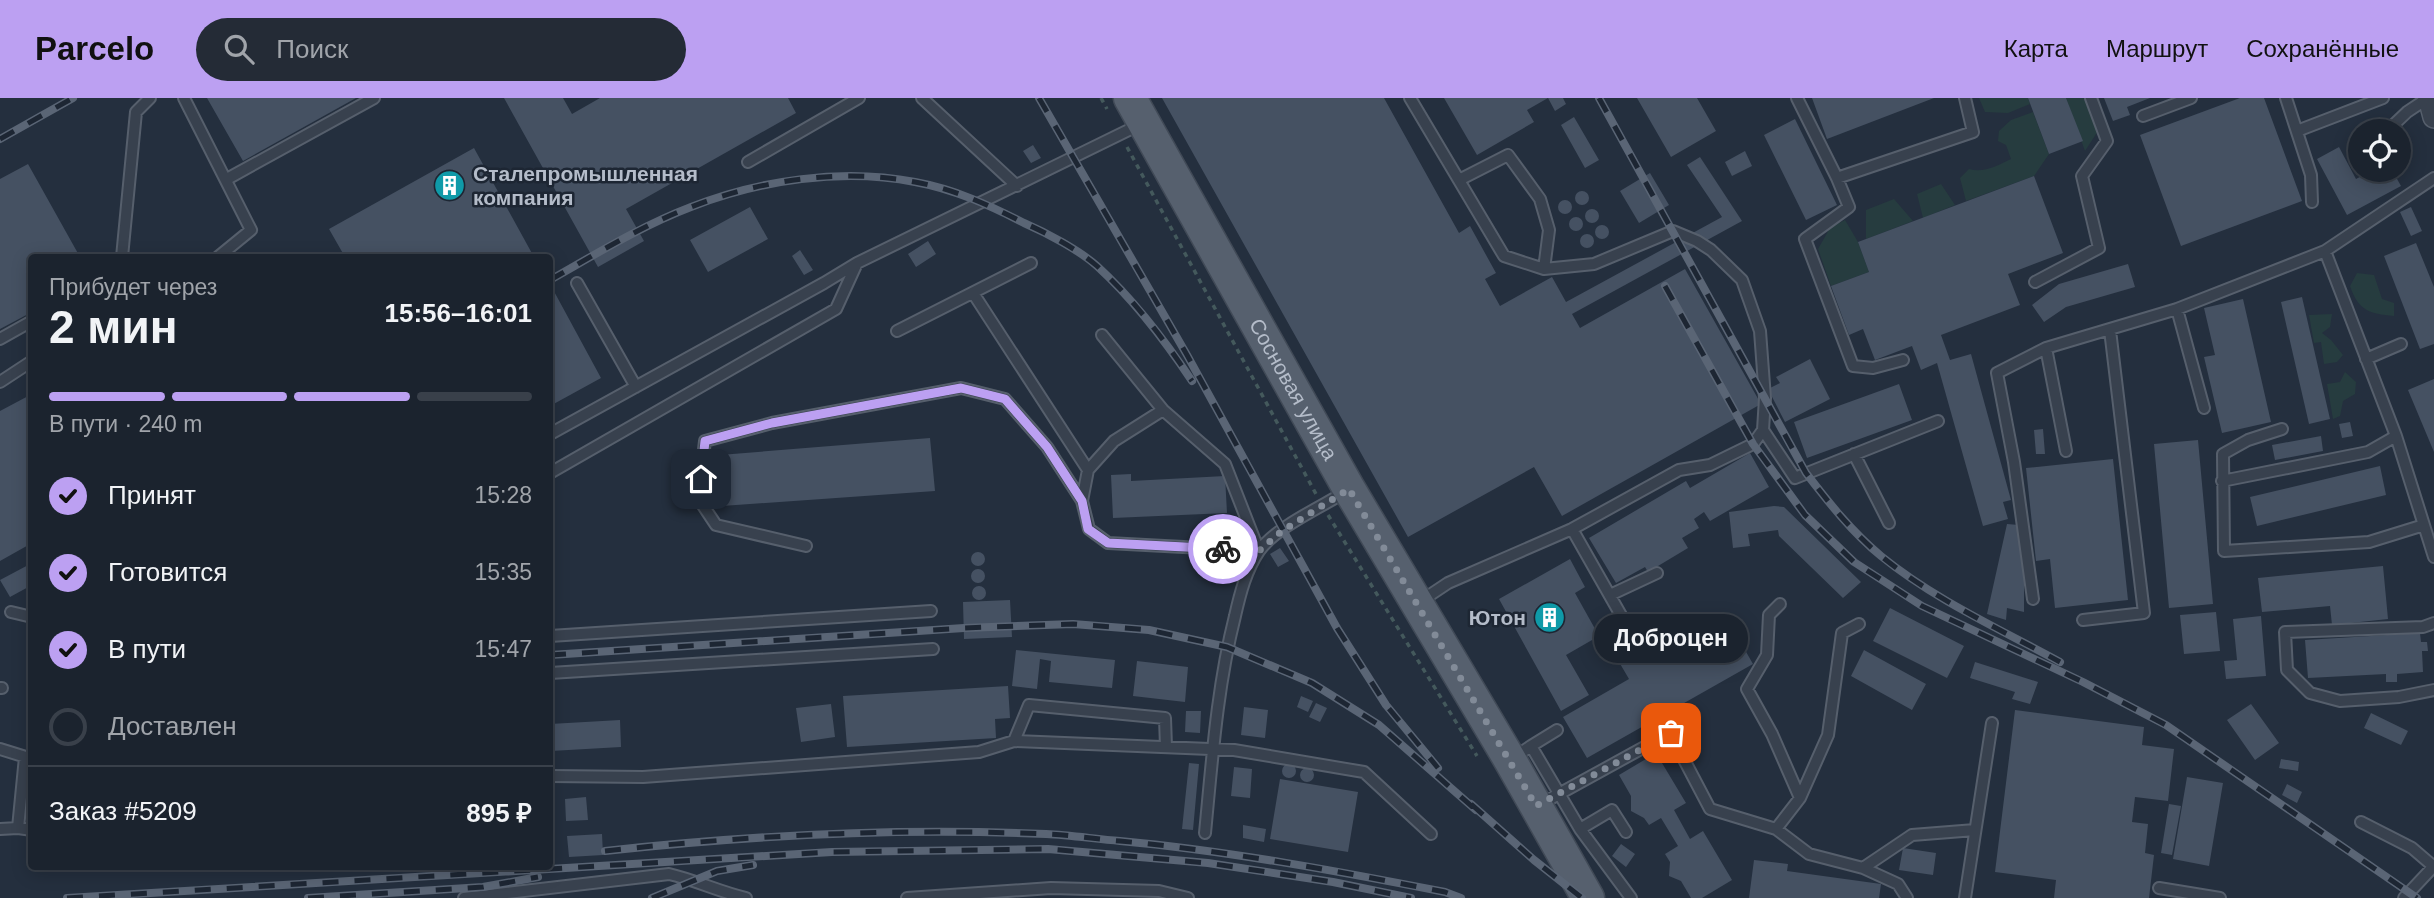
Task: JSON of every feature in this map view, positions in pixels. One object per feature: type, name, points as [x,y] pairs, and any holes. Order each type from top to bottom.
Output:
[{"type":"main road","name":"Сосновая улица","points":[[1137,110],[1416,604],[1521,753],[1548,800],[1588,898]]},
{"type":"street","points":[[2428,98],[2434,117]]},
{"type":"lane","points":[[122,254],[136,112],[150,98]]},
{"type":"lane","points":[[184,98],[251,230],[222,254]]},
{"type":"lane","points":[[227,179],[374,98]]},
{"type":"lane","points":[[748,162],[859,98]]},
{"type":"lane","points":[[922,98],[1017,186]]},
{"type":"lane","points":[[1410,98],[1504,256],[1544,269],[1594,264],[1673,231],[1711,250],[1742,280],[1759,331],[1765,398],[1763,430],[1753,444],[1710,466],[1679,470],[1572,529],[1448,583],[1416,604]]},
{"type":"lane","points":[[1797,98],[1849,207],[1805,239],[1853,366],[1872,369],[1903,360]]},
{"type":"lane","points":[[1837,178],[1973,132],[1965,98]]},
{"type":"lane","points":[[2035,282],[2099,248],[2082,176],[2107,141],[2091,98]]},
{"type":"lane","points":[[2143,116],[2191,98]]},
{"type":"lane","points":[[2286,98],[2311,175],[2312,202]]},
{"type":"lane","points":[[2297,131],[2383,98]]},
{"type":"lane","points":[[2400,119],[2428,98]]},
{"type":"lane","points":[[553,432],[857,263],[1017,186],[1137,110]]},
{"type":"lane","points":[[1459,180],[1508,155],[1540,200],[1549,230],[1544,269]]},
{"type":"lane","points":[[2033,599],[2014,462],[1997,373],[2046,348],[2177,309],[2325,251],[2434,178]]},
{"type":"lane","points":[[2325,251],[2396,436],[2434,557]]},
{"type":"lane","points":[[897,331],[1031,262]]},
{"type":"lane","points":[[553,471],[836,309],[857,263]]},
{"type":"lane","points":[[577,283],[636,387]]},
{"type":"lane","points":[[973,293],[1088,470]]},
{"type":"lane","points":[[2177,309],[2204,408]]},
{"type":"lane","points":[[0,339],[28,323]]},
{"type":"lane","points":[[2083,620],[2144,613],[2110,330]]},
{"type":"lane","points":[[1102,335],[1163,410],[1225,464],[1259,551]]},
{"type":"lane","points":[[2366,359],[2401,344]]},
{"type":"lane","points":[[2046,348],[2066,451]]},
{"type":"lane","points":[[0,382],[28,364]]},
{"type":"lane","points":[[806,546],[716,525],[698,498],[705,441],[772,423],[961,388],[1005,399],[1047,447],[1082,501],[1088,529],[1108,543],[1259,551]]},
{"type":"lane","points":[[1082,501],[1088,470],[1114,442],[1163,410]]},
{"type":"lane","points":[[1763,430],[1795,478],[1938,421]]},
{"type":"lane","points":[[2282,429],[2248,440],[2223,454],[2224,551],[2369,541],[2424,525]]},
{"type":"lane","points":[[2222,481],[2368,452],[2396,436]]},
{"type":"lane","points":[[1854,454],[1889,523]]},
{"type":"lane","points":[[1205,833],[1227,647],[1242,586],[1259,551],[1282,531],[1349,489]]},
{"type":"lane","points":[[1572,529],[1622,617]]},
{"type":"lane","points":[[1610,595],[1657,573]]},
{"type":"lane","points":[[1780,604],[1769,615],[1767,656],[1747,689],[1772,734],[1800,799]]},
{"type":"lane","points":[[553,636],[931,611]]},
{"type":"lane","points":[[11,612],[28,616]]},
{"type":"lane","points":[[2434,623],[2423,627],[2284,632],[2287,670],[2310,693],[2340,701],[2399,697],[2434,690]]},
{"type":"lane","points":[[1776,829],[1800,799],[1828,735],[1842,633],[1859,624]]},
{"type":"lane","points":[[553,673],[933,649]]},
{"type":"lane","points":[[1014,741],[1029,705],[1166,718],[1166,747]]},
{"type":"lane","points":[[1965,898],[1992,723]]},
{"type":"lane","points":[[1521,753],[1557,730]]},
{"type":"lane","points":[[1631,898],[1580,829],[1548,800],[1671,733],[1710,809],[1776,829],[1809,854],[1863,868],[1898,884],[1908,898]]},
{"type":"lane","points":[[553,776],[643,777],[979,752],[1014,741],[1234,750],[1364,772],[1431,834]]},
{"type":"lane","points":[[0,749],[28,758],[18,828]]},
{"type":"lane","points":[[1580,829],[1612,810],[1626,832]]},
{"type":"lane","points":[[2361,822],[2412,848],[2434,866],[2404,898]]},
{"type":"lane","points":[[0,830],[28,829]]},
{"type":"lane","points":[[1863,868],[1912,835],[1975,830]]},
{"type":"lane","points":[[464,898],[669,874],[693,880],[719,892],[746,898]]},
{"type":"lane","points":[[907,898],[1051,888],[1159,891],[1188,898]]},
{"type":"lane","points":[[2159,888],[2220,898]]},
{"type":"green space","points":[[1979,98],[2028,98],[2030,104],[2008,113],[1985,112]]},
{"type":"green space","points":[[2066,98],[2086,98],[2098,131],[2085,151]]},
{"type":"green space","points":[[2033,112],[2049,154],[2034,176],[1966,201],[1960,178],[1969,169],[1985,169],[2011,159],[2006,145],[1998,141],[1999,131],[2011,120]]},
{"type":"green space","points":[[1941,184],[1955,205],[1923,218],[1917,194]]},
{"type":"green space","points":[[1894,199],[1913,221],[1866,239],[1866,210]]},
{"type":"green space","points":[[1845,220],[1858,242],[1869,272],[1831,286],[1818,249],[1830,228]]},
{"type":"green space","points":[[2357,273],[2374,275],[2382,299],[2394,303],[2394,316],[2371,312],[2361,306],[2350,286]]},
{"type":"green space","points":[[2332,314],[2330,327],[2322,333],[2343,355],[2337,362],[2324,364],[2321,342],[2314,343],[2309,315]]},
{"type":"green space","points":[[2345,372],[2356,382],[2355,394],[2343,401],[2340,416],[2333,419],[2327,384],[2340,382]]},
{"type":"building","points":[[207,98],[356,98],[243,161]]},
{"type":"building","points":[[504,98],[563,98],[572,114],[600,98],[788,98],[796,113],[626,209],[644,241],[598,267]]},
{"type":"building","points":[[1162,98],[1384,98],[1459,233],[1470,226],[1496,273],[1485,279],[1500,306],[1552,277],[1566,302],[1722,217],[1687,165],[1700,157],[1742,221],[1572,314],[1580,328],[1685,269],[1761,404],[1562,516],[1534,467],[1408,537]]},
{"type":"building","points":[[1444,98],[1548,98],[1527,110],[1534,122],[1477,155]]},
{"type":"building","points":[[1548,98],[1563,98],[1566,104],[1555,111]]},
{"type":"building","points":[[1637,98],[1697,98],[1716,131],[1671,157]]},
{"type":"building","points":[[1812,98],[1934,98],[1827,139]]},
{"type":"building","points":[[2028,98],[2066,98],[2083,141],[2049,154]]},
{"type":"building","points":[[2104,98],[2150,98],[2127,107],[2130,115],[2113,121]]},
{"type":"building","points":[[2240,98],[2264,98],[2302,201],[2181,246],[2140,135]]},
{"type":"building","points":[[1574,117],[1599,160],[1585,168],[1561,125]]},
{"type":"building","points":[[1795,119],[1837,205],[1806,220],[1764,135]]},
{"type":"building","points":[[1033,145],[1041,158],[1031,163],[1023,151]]},
{"type":"building","points":[[2339,147],[2348,164],[2348,182],[2399,182],[2401,186],[2347,215],[2317,159]]},
{"type":"building","name":"Сталепромышленная компания","points":[[474,148],[532,254],[343,254],[329,229]]},
{"type":"building","points":[[1745,151],[1752,166],[1732,176],[1725,162]]},
{"type":"building","points":[[28,164],[78,254],[28,254],[28,314],[0,329],[0,179]]},
{"type":"building","points":[[1650,173],[1669,205],[1639,223],[1620,191]]},
{"type":"building","points":[[2034,176],[2063,253],[2008,274],[2020,305],[1941,335],[1950,360],[1971,354],[2011,500],[2003,502],[2008,519],[1983,526],[1937,363],[1921,370],[1912,346],[1875,360],[1863,329],[1849,335],[1831,286],[1869,272],[1858,242]]},
{"type":"building","points":[[1579,191],[1585,191],[1589,198],[1585,205],[1579,205],[1575,201],[1575,195]]},
{"type":"building","points":[[1562,200],[1568,200],[1572,207],[1568,214],[1562,214],[1558,210],[1558,204]]},
{"type":"building","points":[[750,207],[768,239],[708,272],[690,240]]},
{"type":"building","points":[[2411,207],[2422,231],[2411,236],[2400,212]]},
{"type":"building","points":[[1589,209],[1595,209],[1599,216],[1595,223],[1589,223],[1585,219],[1585,213]]},
{"type":"building","points":[[1573,217],[1579,217],[1583,224],[1579,231],[1573,231],[1569,227],[1569,221]]},
{"type":"building","points":[[1599,225],[1605,225],[1609,232],[1605,239],[1599,239],[1595,235],[1595,229]]},
{"type":"building","points":[[1584,234],[1590,234],[1594,241],[1590,248],[1584,248],[1580,244],[1580,238]]},
{"type":"building","points":[[928,241],[936,254],[916,267],[908,254]]},
{"type":"building","points":[[2416,243],[2434,287],[2434,344],[2420,349],[2384,256]]},
{"type":"building","points":[[800,250],[813,270],[804,275],[792,256]]},
{"type":"building","points":[[2128,264],[2135,287],[2066,307],[2044,322],[2032,305],[2059,284]]},
{"type":"building","points":[[553,290],[601,378],[553,404]]},
{"type":"building","points":[[2302,297],[2330,419],[2309,424],[2281,302]]},
{"type":"building","points":[[2243,299],[2271,422],[2222,433],[2204,357],[2215,355],[2204,308]]},
{"type":"building","points":[[1810,359],[1830,399],[1785,422],[1768,389],[1780,383],[1776,377]]},
{"type":"building","points":[[2434,379],[2434,452],[2408,390]]},
{"type":"building","points":[[1899,384],[1912,420],[1807,458],[1794,422]]},
{"type":"building","points":[[28,396],[28,545],[0,561],[0,411]]},
{"type":"building","points":[[2350,422],[2353,436],[2342,438],[2339,424]]},
{"type":"building","points":[[2043,429],[2045,454],[2036,454],[2034,430]]},
{"type":"building","points":[[2321,436],[2323,451],[2275,460],[2272,445]]},
{"type":"building","points":[[930,438],[935,491],[722,506],[720,455]]},
{"type":"building","points":[[2198,440],[2213,604],[2169,608],[2154,444]]},
{"type":"building","points":[[1750,453],[1769,487],[1710,521],[1704,512],[1694,519],[1699,528],[1682,538],[1688,548],[1648,572],[1645,567],[1616,583],[1589,538],[1686,481],[1690,488]]},
{"type":"building","points":[[2113,459],[2128,600],[2055,608],[2050,559],[2036,561],[2026,468]]},
{"type":"building","points":[[2380,466],[2386,495],[2257,526],[2250,497]]},
{"type":"building","points":[[1131,474],[1131,481],[1225,476],[1227,513],[1113,518],[1111,475]]},
{"type":"building","points":[[1784,507],[1861,582],[1843,598],[1779,536],[1778,530],[1748,534],[1750,546],[1733,548],[1729,512]]},
{"type":"building","points":[[2007,524],[2019,525],[2024,612],[2007,608],[2006,620],[1987,614]]},
{"type":"building","points":[[1280,548],[1289,561],[1278,567],[1270,554]]},
{"type":"building","points":[[975,552],[981,552],[985,559],[981,566],[975,566],[971,562],[971,556]]},
{"type":"building","name":"Ютон","points":[[1570,559],[1585,587],[1575,593],[1599,636],[1566,655],[1589,695],[1561,711],[1499,599]]},
{"type":"building","points":[[28,565],[28,587],[10,597],[0,580]]},
{"type":"building","points":[[2383,566],[2388,619],[2332,625],[2330,606],[2262,612],[2258,578]]},
{"type":"building","points":[[975,569],[981,569],[985,576],[981,583],[975,583],[971,579],[971,573]]},
{"type":"building","points":[[976,586],[982,586],[986,593],[982,600],[976,600],[972,596],[972,590]]},
{"type":"building","points":[[1010,600],[1012,637],[964,639],[963,602]]},
{"type":"building","points":[[1890,608],[1964,646],[1947,678],[1873,641]]},
{"type":"building","points":[[2216,612],[2220,651],[2184,654],[2180,615]]},
{"type":"building","points":[[2261,616],[2266,676],[2226,679],[2224,661],[2237,660],[2233,619]]},
{"type":"building","points":[[1729,622],[1753,664],[1587,758],[1563,717],[1629,679],[1612,650],[1644,632],[1661,661]]},
{"type":"building","points":[[2420,633],[2421,642],[2427,642],[2428,651],[2422,651],[2423,672],[2397,674],[2397,682],[2386,682],[2386,674],[2308,678],[2305,640]]},
{"type":"building","points":[[1016,650],[1115,660],[1112,688],[1049,682],[1051,661],[1040,659],[1037,689],[1012,686]]},
{"type":"building","points":[[1864,650],[1926,684],[1912,710],[1851,676]]},
{"type":"building","points":[[1137,661],[1188,667],[1185,702],[1133,696]]},
{"type":"building","points":[[1975,662],[2038,682],[2030,704],[2012,699],[2015,692],[1970,678]]},
{"type":"building","points":[[1008,686],[1010,718],[995,719],[996,738],[847,747],[843,696]]},
{"type":"building","points":[[1301,696],[1313,701],[1308,712],[1297,707]]},
{"type":"building","points":[[1316,703],[1327,708],[1320,722],[1309,717]]},
{"type":"building","points":[[831,704],[835,737],[801,742],[796,708]]},
{"type":"building","points":[[2251,704],[2279,743],[2255,760],[2227,720]]},
{"type":"building","points":[[1244,707],[1268,710],[1265,738],[1241,735]]},
{"type":"building","points":[[2015,710],[2144,727],[2142,745],[2174,749],[2168,801],[2135,797],[2132,822],[2148,824],[2145,853],[2154,855],[2149,898],[2054,898],[2056,880],[1995,872]]},
{"type":"building","points":[[1186,711],[1201,711],[1200,733],[1185,732]]},
{"type":"building","points":[[2371,713],[2408,731],[2401,745],[2364,728]]},
{"type":"building","points":[[620,720],[621,747],[553,751],[553,724]]},
{"type":"building","points":[[1656,753],[1686,803],[1674,810],[1690,839],[1703,831],[1732,880],[1702,898],[1691,898],[1681,881],[1669,876],[1670,862],[1665,854],[1678,846],[1661,818],[1649,825],[1644,818],[1631,811],[1631,796],[1619,775]]},
{"type":"building","points":[[2281,759],[2299,762],[2298,771],[2279,768]]},
{"type":"building","points":[[1189,763],[1199,764],[1193,830],[1182,829]]},
{"type":"building","points":[[1286,764],[1292,764],[1296,771],[1292,778],[1286,778],[1282,774],[1282,768]]},
{"type":"building","points":[[1234,767],[1252,769],[1250,798],[1231,796]]},
{"type":"building","points":[[1304,768],[1310,768],[1314,775],[1310,782],[1304,782],[1300,778],[1300,772]]},
{"type":"building","points":[[2187,777],[2223,783],[2209,866],[2173,859]]},
{"type":"building","points":[[1280,779],[1358,792],[1348,852],[1270,839]]},
{"type":"building","points":[[2287,784],[2302,792],[2297,803],[2282,795]]},
{"type":"building","points":[[586,797],[588,820],[566,821],[565,799]]},
{"type":"building","points":[[2169,804],[2181,806],[2172,855],[2161,853]]},
{"type":"building","points":[[1243,825],[1266,829],[1264,842],[1243,838]]},
{"type":"building","points":[[602,834],[603,855],[569,857],[567,836]]},
{"type":"building","points":[[1621,844],[1635,854],[1626,867],[1612,856]]},
{"type":"building","points":[[1903,848],[1936,853],[1933,875],[1899,870]]},
{"type":"building","points":[[1754,860],[1788,864],[1787,871],[1881,884],[1879,898],[1749,898]]},
{"type":"railway","points":[[0,139],[73,98]]},
{"type":"railway","points":[[1039,98],[1187,355],[1337,628],[1386,705],[1438,768]]},
{"type":"railway","points":[[1599,98],[1806,473],[1832,506],[1870,547],[1902,572],[1968,613],[2060,662]]},
{"type":"railway","points":[[553,278],[654,223],[691,207],[745,190],[802,179],[830,177],[859,176],[915,182],[957,193],[984,204],[1052,237],[1090,260],[1136,306],[1192,381]]},
{"type":"railway","points":[[1665,286],[1753,444],[1805,515],[1854,562],[1922,606],[2083,682],[2166,725],[2417,898]]},
{"type":"railway","points":[[553,655],[964,628],[1073,624],[1149,630],[1227,647],[1312,683],[1379,725],[1476,810]]},
{"type":"railway","points":[[1471,804],[1582,898]]},
{"type":"railway","points":[[605,851],[825,834],[1046,834],[1242,856],[1404,884],[1461,898]]},
{"type":"railway","points":[[553,869],[832,852],[1048,849],[1208,863],[1333,882],[1411,898]]},
{"type":"railway","points":[[652,898],[717,871],[753,865]]},
{"type":"railway","points":[[67,898],[533,870]]},
{"type":"railway","points":[[308,898],[483,887],[538,877]]},
{"type":"way so far","points":[[1223,549],[1259,551],[1282,531],[1349,489],[1536,806],[1671,733]]},
{"type":"place","name":"Сталепромышленная компания","points":[[450,186]]},
{"type":"place","name":"Ютон","points":[[1549,618]]},
{"type":"place","name":"Доброцен","points":[[1671,733]]},
{"type":"route","points":[[701,479],[705,441],[772,423],[961,388],[1005,399],[1047,447],[1082,501],[1088,529],[1108,543],[1223,549]]}]
